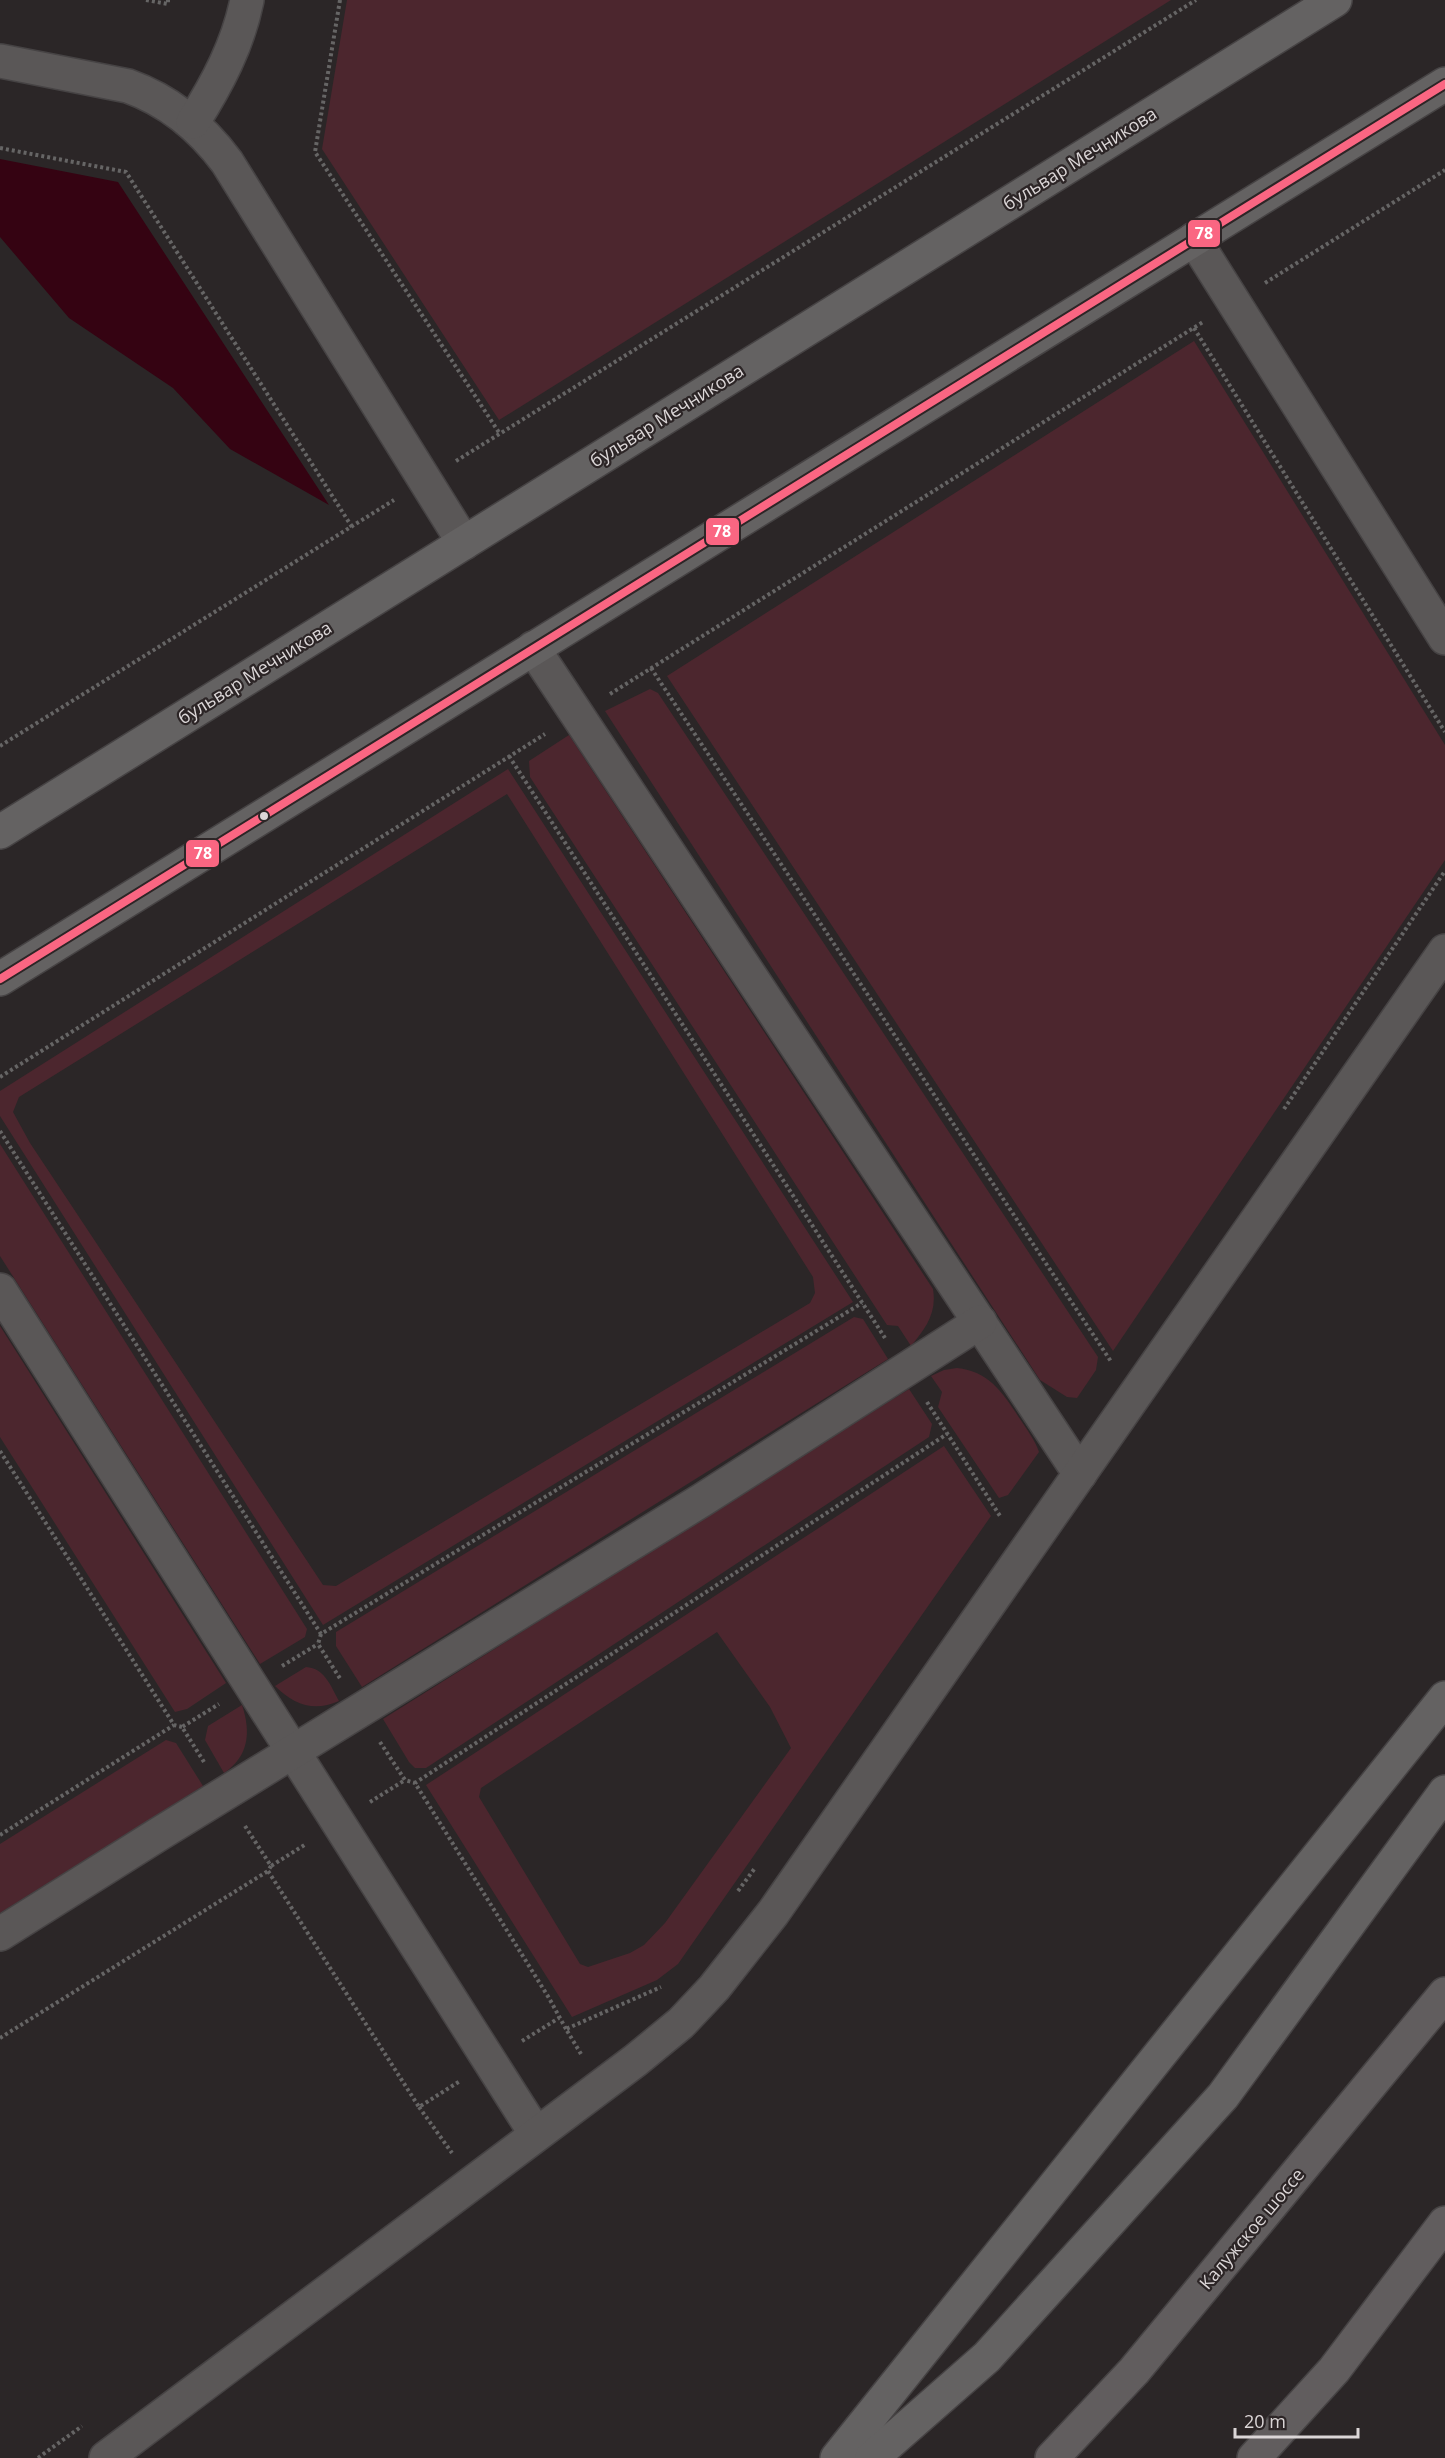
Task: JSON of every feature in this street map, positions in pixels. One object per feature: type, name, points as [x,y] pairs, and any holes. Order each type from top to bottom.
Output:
[{"type":"highway","name":"Калужское шоссе","points":[[1052,2458],[1134,2371],[1445,1994]]},
{"type":"highway","points":[[1254,2458],[1334,2370],[1445,2223]]},
{"type":"street","points":[[193,122],[210,95],[235,44],[247,0]]},
{"type":"street","name":"бульвар Мечникова","points":[[0,832],[1335,0]]},
{"type":"street","points":[[0,61],[128,86],[147,93],[193,122],[210,139],[227,162],[464,543]]},
{"type":"street","points":[[0,979],[1445,84]]},
{"type":"street","points":[[1194,239],[1445,638]]},
{"type":"street","points":[[533,648],[1080,1474]]},
{"type":"street","points":[[106,2458],[601,2086],[681,2023],[714,1988],[773,1913],[1445,951]]},
{"type":"street","points":[[0,1290],[536,2134]]},
{"type":"street","points":[[0,1934],[702,1500],[980,1322]]},
{"type":"street","points":[[837,2458],[1445,1698]]},
{"type":"street","points":[[872,2458],[987,2357],[1223,2096],[1445,1792]]},
{"type":"path","points":[[146,0],[168,4],[168,0]]},
{"type":"path","points":[[340,0],[315,152],[500,434]]},
{"type":"path","points":[[0,746],[1196,0]]},
{"type":"path","points":[[0,148],[126,172],[351,527]]},
{"type":"path","points":[[0,1077],[1445,170]]},
{"type":"path","points":[[1194,327],[1445,732]]},
{"type":"path","points":[[651,668],[1113,1364]]},
{"type":"path","points":[[509,756],[1000,1516],[994,1526]]},
{"type":"path","points":[[0,1131],[321,1634],[862,1303]]},
{"type":"path","points":[[601,2086],[415,1783],[947,1434]]},
{"type":"path","points":[[0,1451],[174,1725],[182,1727]]},
{"type":"path","points":[[0,1835],[174,1725]]},
{"type":"path","points":[[732,1900],[758,1863]]},
{"type":"path","points":[[0,2038],[270,1868],[419,2107],[559,2018]]},
{"type":"path","points":[[566,2029],[669,1983]]},
{"type":"shaded area","points":[[347,0],[1171,0],[499,420],[322,149]]},
{"type":"shaded area","points":[[0,159],[118,182],[329,505],[230,449],[173,388],[69,318],[0,237]]},
{"type":"shaded area","points":[[1194,341],[1445,745],[1445,860],[1113,1351],[667,676]]},
{"type":"shaded area","points":[[650,689],[658,693],[1098,1357],[1096,1370],[1077,1398],[1067,1397],[1040,1380],[605,711]]},
{"type":"shaded area","points":[[569,735],[933,1289],[932,1313],[911,1346],[898,1326],[887,1325],[530,777],[529,761]]},
{"type":"shaded area","points":[[508,769],[853,1302],[323,1625],[0,1116],[0,1091]],"holes":[[[507,794],[813,1277],[815,1293],[810,1303],[336,1586],[323,1585],[30,1143],[13,1112],[19,1097]]]},
{"type":"shaded area","points":[[0,1144],[307,1629],[305,1637],[260,1664],[0,1256]]},
{"type":"shaded area","points":[[854,1317],[863,1319],[888,1359],[362,1687],[336,1646],[336,1632]]},
{"type":"shaded area","points":[[0,1326],[226,1683],[187,1709],[175,1712],[0,1437]]},
{"type":"shaded area","points":[[957,1368],[978,1374],[1001,1392],[1031,1435],[1039,1452],[1008,1495],[999,1498],[938,1407],[942,1392],[931,1376],[944,1370]]},
{"type":"shaded area","points":[[909,1389],[932,1424],[929,1437],[426,1768],[415,1768],[409,1762],[383,1719]]},
{"type":"shaded area","points":[[944,1446],[991,1516],[678,1964],[657,1980],[572,2017],[426,1785]],"holes":[[[717,1632],[770,1707],[791,1748],[665,1923],[644,1945],[630,1953],[588,1967],[580,1964],[479,1797],[481,1788]]]},
{"type":"shaded area","points":[[306,1667],[313,1668],[323,1675],[339,1701],[321,1706],[305,1705],[282,1693],[275,1686]]},
{"type":"shaded area","points":[[242,1705],[247,1734],[246,1743],[239,1759],[224,1773],[205,1740],[208,1726]]},
{"type":"shaded area","points":[[166,1740],[176,1743],[203,1786],[0,1913],[0,1844]]},
{"type":"transit line","name":"78","points":[[0,979],[1445,84]]}]
